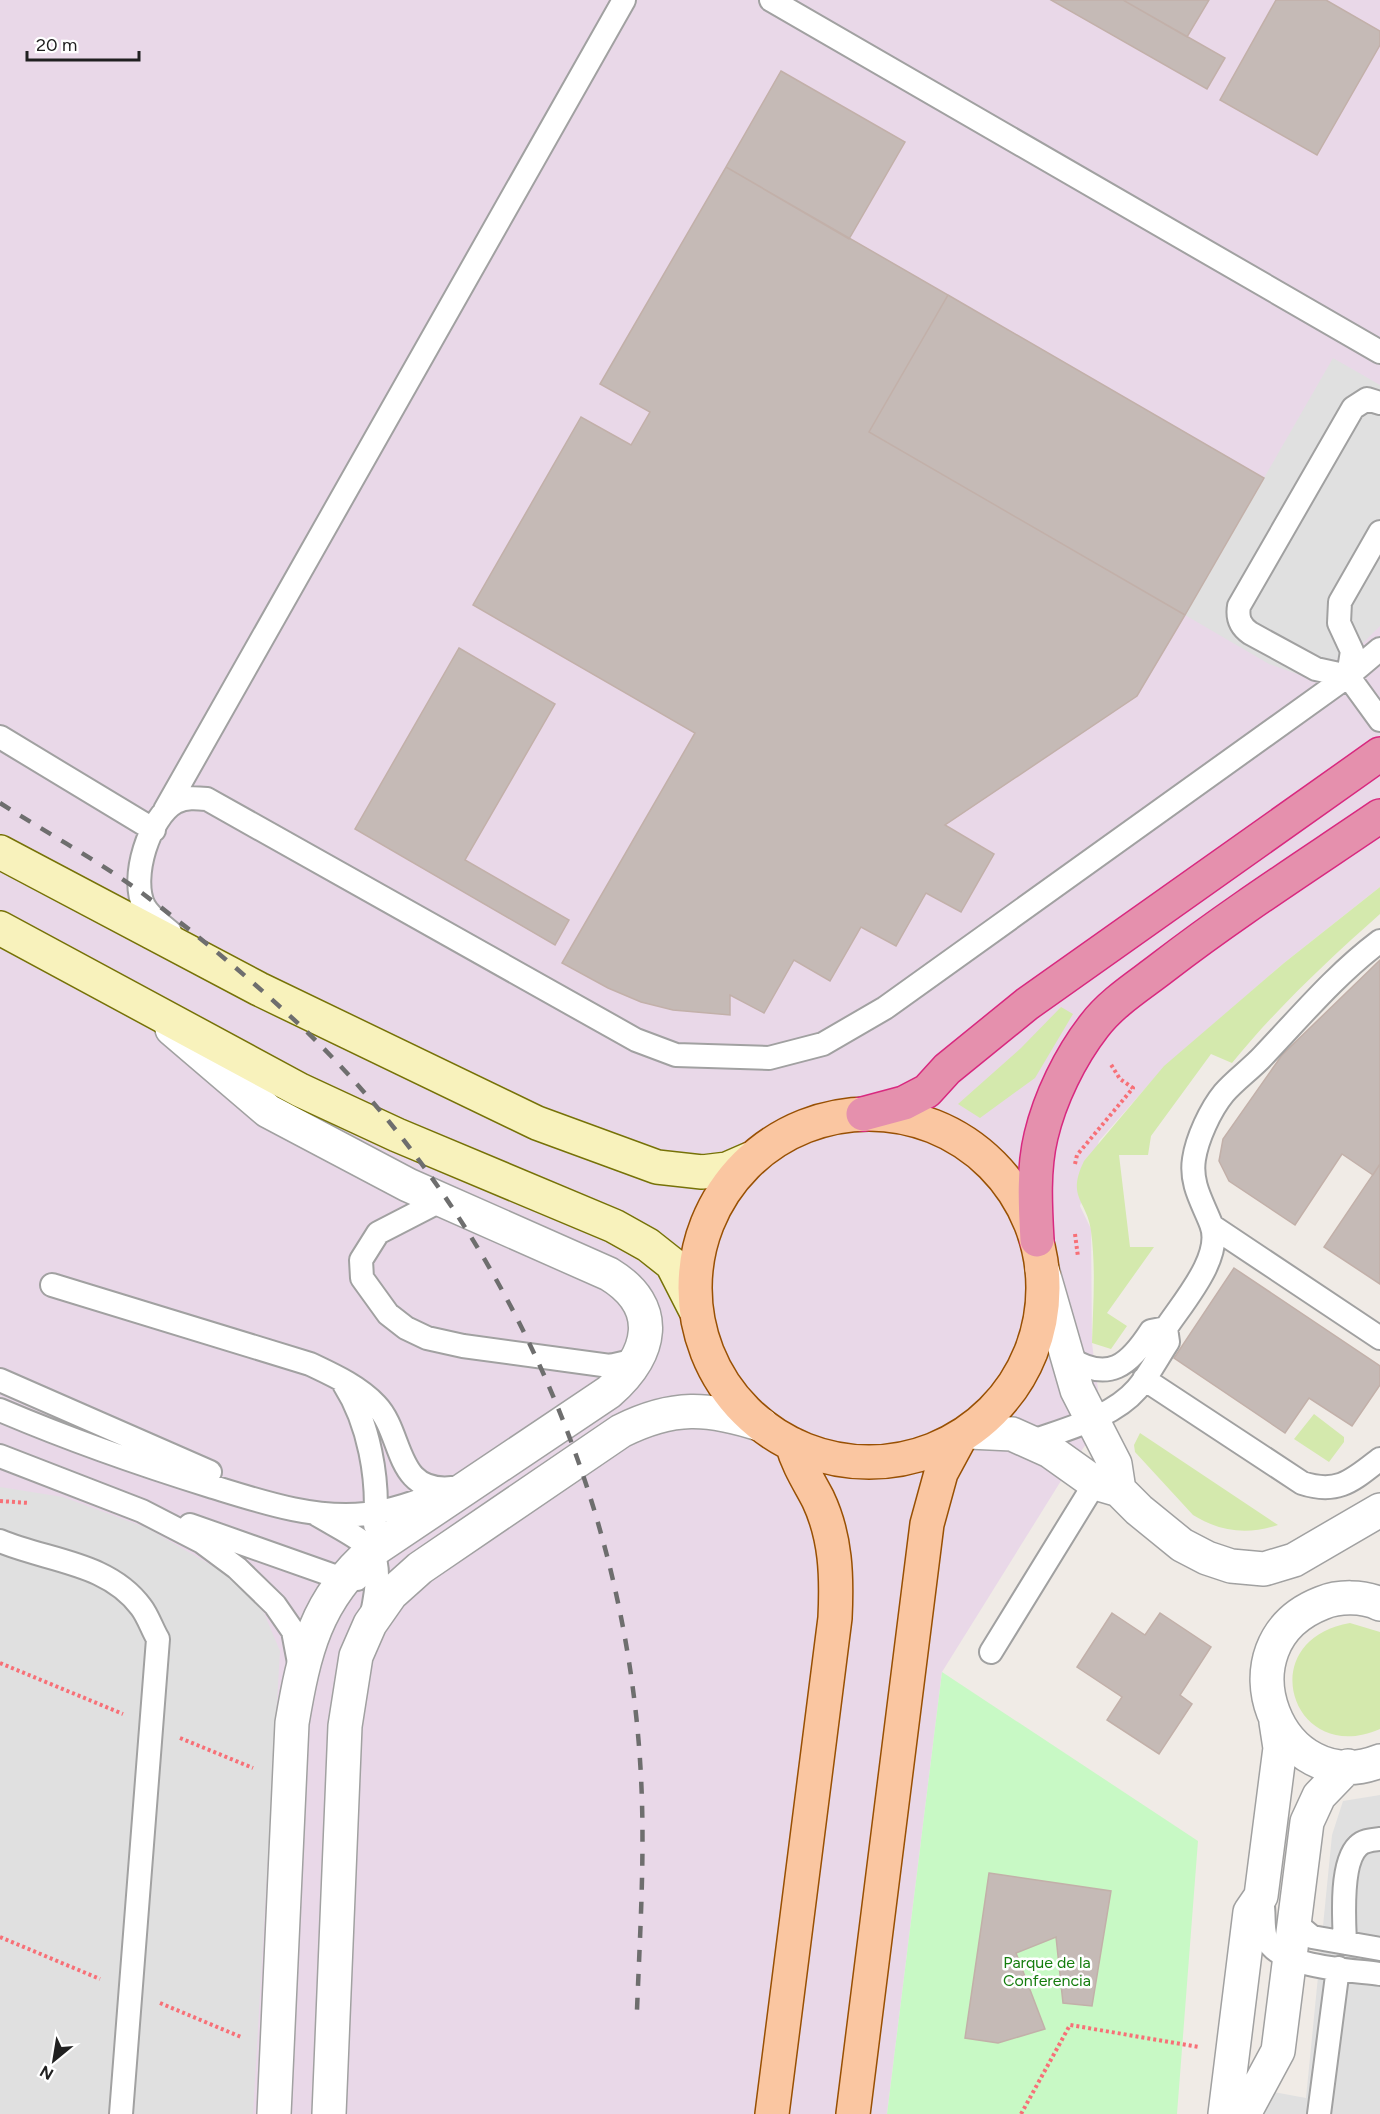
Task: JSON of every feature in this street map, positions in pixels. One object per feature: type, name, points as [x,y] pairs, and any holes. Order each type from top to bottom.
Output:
[{"type":"highway","points":[[862,1114],[904,1103],[927,1090],[947,1070],[1027,1004],[1380,754]]},
{"type":"highway","points":[[1040,1254],[1035,1203],[1041,1137],[1063,1078],[1076,1052],[1095,1024],[1118,1002],[1194,944],[1380,816]]},
{"type":"main road","points":[[0,852],[204,960],[537,1123],[604,1150],[657,1167],[702,1172],[727,1169],[750,1159]]},
{"type":"main road","points":[[0,928],[300,1090],[623,1231],[648,1245],[672,1264],[695,1309]]},
{"type":"main road","points":[[862,1114],[894,1115],[925,1123],[954,1136],[980,1154],[1002,1176],[1018,1198],[1040,1254],[1041,1310],[1038,1330],[1028,1360],[1013,1387],[992,1412],[965,1434],[932,1451],[900,1460],[867,1462],[835,1459],[792,1444],[762,1425],[737,1402],[717,1374],[703,1342],[695,1309],[694,1276],[700,1243],[711,1212],[729,1184],[750,1159],[775,1140],[802,1126],[832,1117],[862,1114]]},
{"type":"main road","points":[[853,2114],[927,1524],[941,1473],[965,1434]]},
{"type":"main road","points":[[772,2114],[834,1618],[837,1573],[830,1531],[818,1499],[799,1468],[792,1444]]},
{"type":"street","points":[[140,1002],[268,1111],[442,1200],[609,1274],[626,1284],[639,1299],[647,1328],[636,1359],[623,1380],[609,1392],[468,1482],[376,1565],[343,1579],[331,1594],[317,1624],[300,1672],[292,1723],[274,2114]]},
{"type":"street","points":[[1040,1254],[1077,1390],[1115,1464],[1107,1486]]},
{"type":"street","points":[[329,2114],[345,1726],[356,1656],[370,1623],[391,1594],[420,1568],[577,1459],[642,1420],[670,1412],[697,1410],[726,1413],[762,1425]]},
{"type":"street","points":[[965,1434],[1012,1434],[1050,1451],[1107,1486],[1182,1545],[1207,1558],[1231,1566],[1264,1569],[1294,1560],[1380,1510]]},
{"type":"street","points":[[1225,2114],[1250,1911],[1261,1896],[1280,1748],[1276,1722],[1268,1702],[1266,1680],[1269,1658],[1278,1638],[1292,1620],[1310,1608],[1330,1600],[1352,1598],[1380,1604]]},
{"type":"street","points":[[1276,1722],[1289,1740],[1306,1754],[1327,1763],[1348,1766],[1380,1761]]},
{"type":"street","points":[[1244,2114],[1278,2051],[1307,1822],[1319,1796],[1348,1766]]},
{"type":"lane","points":[[204,960],[154,919],[145,906],[140,892],[139,875],[145,846],[624,0]]},
{"type":"lane","points":[[771,0],[1380,352]]},
{"type":"lane","points":[[1380,403],[1367,399],[1353,408],[1239,606],[1238,614],[1243,628],[1250,633],[1316,669],[1348,676],[1380,720]]},
{"type":"lane","points":[[1348,676],[1352,651],[1339,623],[1340,602],[1380,532]]},
{"type":"lane","points":[[165,810],[177,801],[192,797],[207,799],[221,805],[636,1040],[676,1055],[769,1058],[823,1044],[885,1008],[1348,676],[1380,649]]},
{"type":"lane","points":[[0,737],[154,830]]},
{"type":"lane","points":[[1030,1442],[1091,1419],[1117,1405],[1137,1390],[1168,1342],[1166,1328],[1210,1260],[1214,1243],[1212,1226],[1195,1186],[1194,1161],[1201,1135],[1223,1094],[1257,1062],[1351,963],[1380,941]]},
{"type":"lane","points":[[442,1200],[378,1233],[361,1260],[360,1269],[367,1285],[388,1314],[406,1328],[427,1338],[463,1346],[610,1366],[636,1359]]},
{"type":"lane","points":[[1212,1226],[1380,1338]]},
{"type":"lane","points":[[52,1285],[310,1364],[340,1378],[361,1392],[388,1419],[401,1459],[411,1474],[434,1488],[468,1482]]},
{"type":"lane","points":[[1069,1358],[1092,1368],[1119,1367],[1133,1356],[1151,1331],[1166,1328]]},
{"type":"lane","points":[[340,1378],[355,1401],[364,1428],[374,1478],[376,1565],[370,1623]]},
{"type":"lane","points":[[1144,1379],[1302,1484],[1330,1488],[1344,1485],[1380,1459]]},
{"type":"lane","points":[[0,1380],[183,1461],[313,1512],[352,1535],[376,1565],[420,1568]]},
{"type":"lane","points":[[0,1410],[171,1474],[253,1499],[313,1512],[365,1514],[407,1506],[468,1482]]},
{"type":"lane","points":[[0,1456],[142,1511],[233,1539],[343,1579]]},
{"type":"lane","points":[[990,1652],[1107,1486]]},
{"type":"lane","points":[[142,1511],[202,1542],[237,1568],[275,1605],[293,1631],[300,1672]]},
{"type":"lane","points":[[0,1541],[64,1560],[112,1580],[140,1606],[158,1640],[122,2114]]},
{"type":"lane","points":[[1345,1943],[1343,1910],[1349,1862],[1359,1845],[1368,1840],[1380,1839]]},
{"type":"lane","points":[[1261,1896],[1267,1939],[1272,1947],[1290,1959],[1380,1974]]},
{"type":"lane","points":[[1294,1923],[1312,1937],[1380,1949]]},
{"type":"lane","points":[[1319,2114],[1338,1968]]},
{"type":"path","points":[[0,1501],[34,1503]]},
{"type":"path","points":[[1021,2114],[1070,2025],[1232,2053]]},
{"type":"path","points":[[245,2038],[246,2027]]},
{"type":"shaded area","points":[[0,0],[1380,0],[1380,887],[1284,963],[1165,1066],[1099,1141],[1080,1206],[1091,1229],[1092,1343],[1102,1421],[1064,1476],[942,1672],[887,2114],[0,2114]]},
{"type":"shaded area","points":[[1333,358],[1380,385],[1380,626],[1364,642],[1308,678],[1269,664],[1185,615]]},
{"type":"shaded area","points":[[0,1487],[63,1497],[147,1528],[235,1579],[264,1613],[280,1651],[253,2114],[0,2114]]},
{"type":"shaded area","points":[[1380,1795],[1380,2114],[1265,2114],[1269,2091],[1306,2098],[1332,1835],[1343,1801]]},
{"type":"green space","points":[[1380,887],[1380,914],[1303,986],[1232,1063],[1211,1054],[1151,1136],[1148,1155],[1119,1155],[1130,1247],[1154,1247],[1107,1313],[1127,1326],[1111,1349],[1092,1343],[1093,1245],[1089,1221],[1077,1191],[1079,1173],[1084,1161],[1164,1066],[1284,963]]},
{"type":"green space","points":[[1061,1007],[1073,1014],[1035,1078],[980,1118],[958,1104],[1021,1048]]},
{"type":"green space","points":[[1314,1414],[1344,1437],[1344,1442],[1329,1462],[1294,1439]]},
{"type":"green space","points":[[1140,1433],[1278,1525],[1256,1530],[1234,1530],[1213,1525],[1193,1515],[1135,1452],[1134,1445]]},
{"type":"green space","points":[[1350,1623],[1380,1632],[1380,1729],[1349,1736],[1324,1731],[1306,1717],[1295,1697],[1293,1674],[1301,1652],[1319,1634]]},
{"type":"green space","name":"Parque de la Conferencia","points":[[942,1672],[1198,1841],[1177,2114],[887,2114]]},
{"type":"building","points":[[1051,0],[1123,0],[1225,58],[1207,89]]},
{"type":"building","points":[[1123,0],[1209,0],[1187,37]]},
{"type":"building","points":[[1276,0],[1326,0],[1380,31],[1380,45],[1317,155],[1220,100]]},
{"type":"building","points":[[781,71],[905,142],[849,239],[726,167]]},
{"type":"building","points":[[726,167],[948,295],[869,432],[1185,615],[1137,696],[945,825],[994,854],[961,912],[926,893],[896,946],[861,927],[830,981],[794,960],[764,1013],[730,995],[730,1015],[673,1010],[641,1002],[608,988],[562,963],[695,733],[473,605],[581,417],[631,445],[650,412],[600,384]]},
{"type":"building","points":[[948,295],[1264,478],[1185,615],[869,432]]},
{"type":"building","points":[[459,648],[555,704],[465,860],[569,920],[555,945],[355,829]]},
{"type":"building","points":[[1380,960],[1380,1164],[1373,1175],[1342,1154],[1295,1225],[1229,1181],[1219,1161],[1223,1139],[1282,1055]]},
{"type":"building","points":[[1380,1164],[1380,1284],[1324,1247]]},
{"type":"building","points":[[1234,1268],[1380,1366],[1380,1385],[1352,1426],[1309,1398],[1285,1433],[1174,1358]]},
{"type":"building","points":[[1112,1613],[1145,1635],[1160,1613],[1211,1647],[1180,1695],[1192,1704],[1159,1754],[1107,1720],[1122,1697],[1077,1667]]},
{"type":"building","points":[[989,1873],[1111,1891],[1092,2006],[1063,2003],[1056,1937],[1016,1953],[1045,2029],[998,2043],[965,2038]]},
{"type":"railway","points":[[0,803],[142,893],[225,959],[304,1029],[375,1105],[439,1188],[495,1277],[542,1371],[581,1469],[611,1570],[631,1673],[642,1806],[642,1894],[637,2010]]}]
